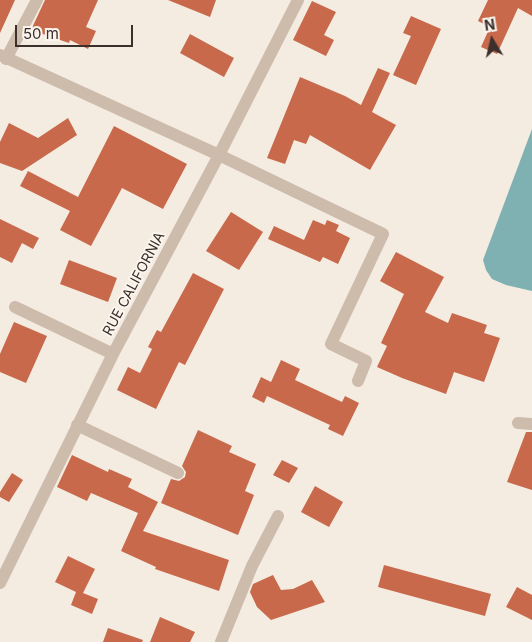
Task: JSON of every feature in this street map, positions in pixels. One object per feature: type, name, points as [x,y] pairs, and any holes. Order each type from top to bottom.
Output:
[{"type":"street","points":[[37,0],[3,57],[219,155],[382,234],[331,344],[366,361],[358,381]]},
{"type":"street","name":"RUE CALIFORNIA","points":[[0,583],[113,354],[219,155],[298,0]]},
{"type":"street","points":[[16,307],[113,354]]},
{"type":"street","points":[[518,423],[532,424]]},
{"type":"street","points":[[77,425],[178,473]]},
{"type":"street","points":[[221,642],[252,566],[278,516]]},
{"type":"water","points":[[532,129],[532,291],[506,285],[492,279],[486,270],[483,260]]},
{"type":"building","points":[[0,0],[15,0],[0,33]]},
{"type":"building","points":[[45,0],[98,0],[86,27],[96,31],[88,49],[70,40],[69,43],[31,30]]},
{"type":"building","points":[[168,0],[216,0],[210,17]]},
{"type":"building","points":[[488,0],[532,0],[532,16],[518,8],[497,54],[481,47],[490,27],[478,21]]},
{"type":"building","points":[[312,1],[336,12],[324,35],[334,40],[326,56],[293,40]]},
{"type":"building","points":[[411,16],[441,29],[416,85],[393,75],[411,36],[403,33]]},
{"type":"building","points":[[190,34],[234,58],[224,77],[180,53]]},
{"type":"building","points":[[378,68],[390,73],[372,112],[396,125],[370,170],[310,135],[306,144],[294,140],[285,164],[267,158],[300,77],[345,96],[361,105]]},
{"type":"building","points":[[68,118],[77,135],[22,171],[0,163],[0,142],[9,123],[38,138]]},
{"type":"building","points":[[114,126],[187,164],[163,209],[122,188],[91,246],[60,230],[70,211],[20,186],[28,171],[78,197]]},
{"type":"building","points":[[231,212],[263,232],[239,270],[206,251]]},
{"type":"building","points":[[0,219],[39,238],[33,249],[22,243],[12,263],[0,257]]},
{"type":"building","points":[[313,220],[325,225],[327,220],[339,225],[336,231],[350,238],[338,264],[323,257],[320,262],[268,239],[274,226],[304,240]]},
{"type":"building","points":[[396,252],[444,277],[425,312],[448,323],[452,313],[487,325],[484,333],[500,338],[484,382],[454,372],[446,394],[377,367],[387,346],[381,343],[404,294],[380,281]]},
{"type":"building","points":[[69,260],[117,278],[108,302],[60,284]]},
{"type":"building","points":[[193,273],[224,289],[185,365],[179,362],[156,409],[117,390],[128,367],[140,373],[152,349],[148,347],[157,330],[161,332]]},
{"type":"building","points":[[14,322],[47,336],[26,383],[0,372],[0,354]]},
{"type":"building","points":[[281,360],[300,369],[295,380],[342,402],[345,396],[359,403],[343,436],[328,429],[330,425],[267,396],[264,403],[252,397],[261,377],[271,382]]},
{"type":"building","points":[[198,430],[232,446],[229,452],[256,464],[245,491],[254,495],[238,535],[161,503],[171,479],[179,481],[185,477],[186,472],[182,466]]},
{"type":"building","points":[[526,432],[532,432],[532,490],[507,482]]},
{"type":"building","points":[[72,455],[108,472],[109,469],[132,479],[128,487],[158,502],[143,531],[229,560],[219,591],[155,569],[156,567],[121,551],[138,513],[91,493],[87,501],[57,487]]},
{"type":"building","points":[[282,460],[298,468],[289,483],[273,475]]},
{"type":"building","points":[[12,473],[23,480],[9,502],[0,497],[0,492]]},
{"type":"building","points":[[315,486],[343,502],[329,527],[301,512]]},
{"type":"building","points":[[68,556],[95,569],[83,593],[98,599],[92,614],[71,605],[76,592],[55,582]]},
{"type":"building","points":[[384,565],[491,594],[485,616],[378,587]]},
{"type":"building","points":[[273,575],[281,590],[293,589],[312,580],[325,602],[271,620],[257,607],[250,592],[253,584]]},
{"type":"building","points":[[517,587],[532,595],[532,620],[506,607]]},
{"type":"building","points":[[160,617],[195,632],[190,642],[150,642]]},
{"type":"building","points":[[108,628],[143,640],[142,642],[103,642]]}]
